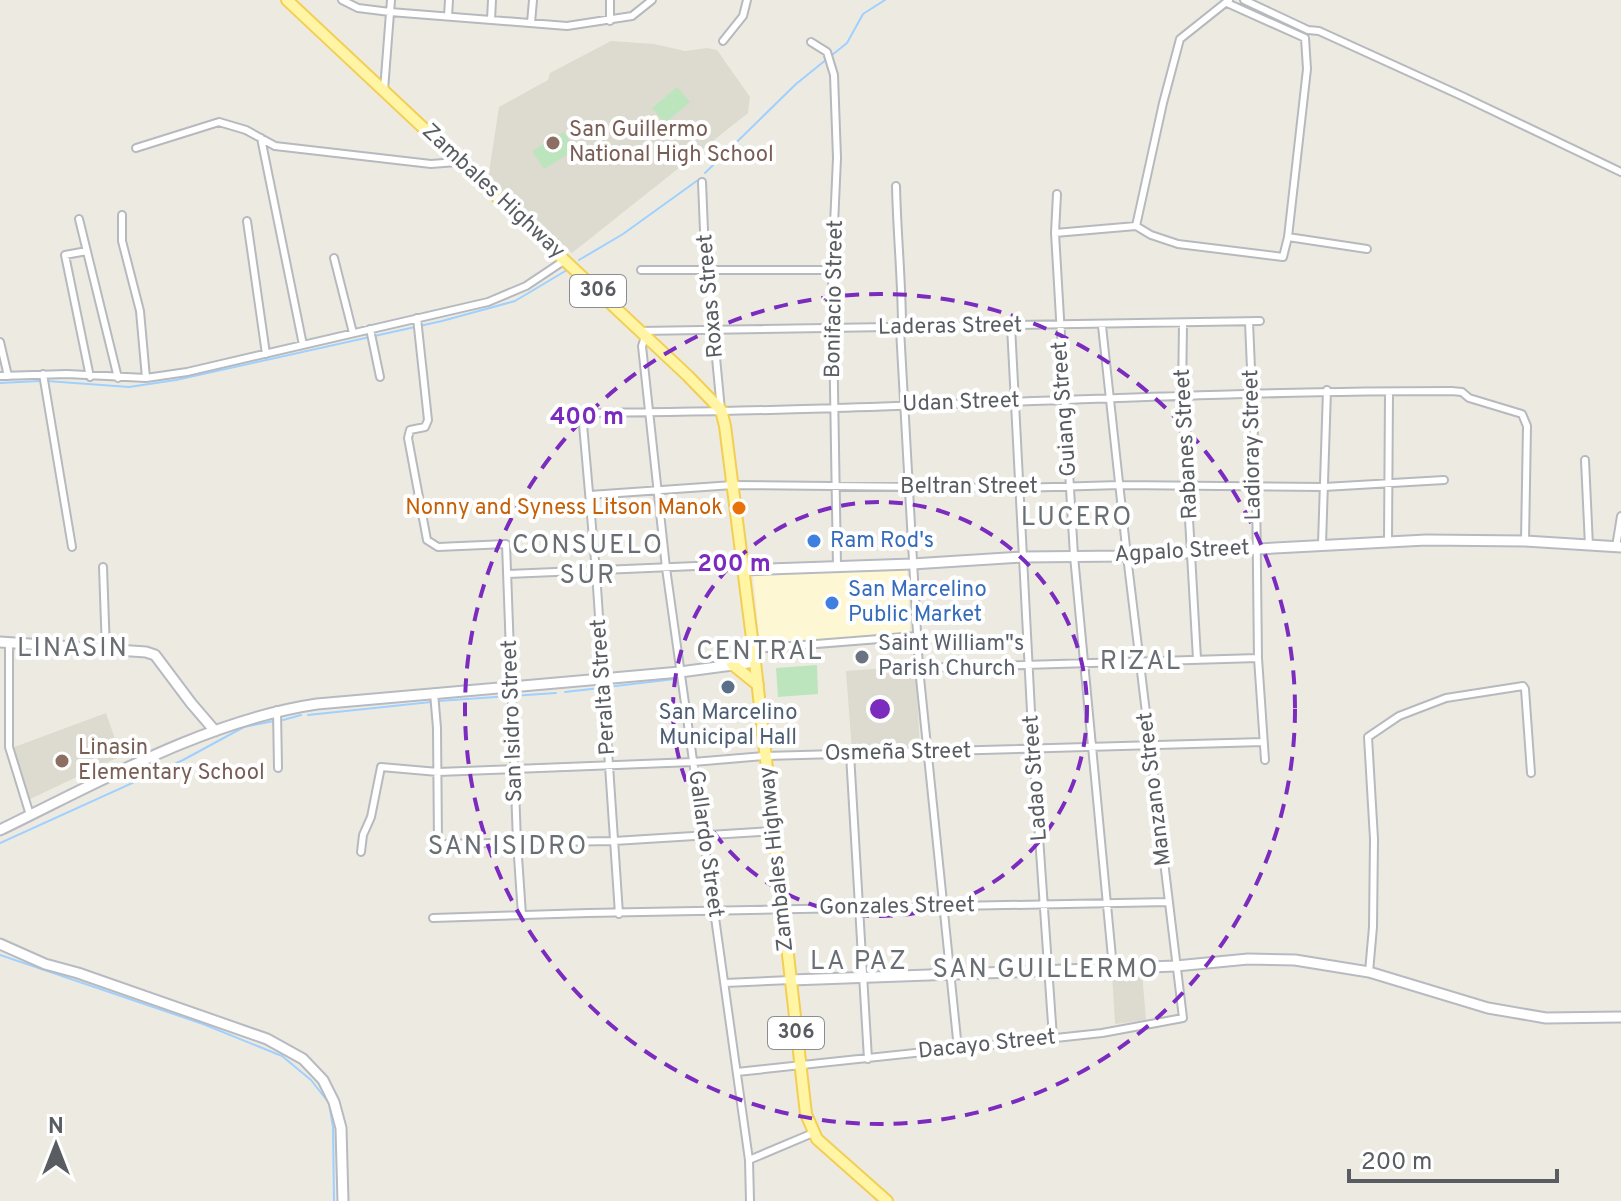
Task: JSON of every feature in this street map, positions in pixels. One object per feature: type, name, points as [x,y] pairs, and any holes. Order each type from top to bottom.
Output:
[{"type":"main road","name":"Zambales Highway","points":[[287,0],[461,161],[721,410],[754,649],[799,1065],[806,1114],[813,1133]]},
{"type":"main road","points":[[732,664],[758,685]]},
{"type":"main road","points":[[813,1133],[887,1201]]},
{"type":"street","points":[[342,0],[390,12],[567,26],[632,16],[652,0]]},
{"type":"street","points":[[384,90],[391,0]]},
{"type":"street","points":[[448,16],[449,0]]},
{"type":"street","points":[[491,20],[492,0]]},
{"type":"street","points":[[531,23],[533,0]]},
{"type":"street","points":[[610,0],[610,21]]},
{"type":"street","points":[[723,41],[743,16],[747,0]]},
{"type":"street","points":[[1244,0],[1308,30],[1319,31],[1392,63],[1621,172]]},
{"type":"street","points":[[1136,226],[1180,39],[1228,2],[1305,38]]},
{"type":"street","points":[[1055,233],[1136,226],[1167,242],[1283,257],[1288,237],[1307,69],[1305,38],[1308,30]]},
{"type":"street","name":"Bonifacio Street","points":[[811,42],[827,52],[831,60],[837,158],[832,270],[837,566]]},
{"type":"street","points":[[136,148],[219,122],[246,130],[275,146],[431,164],[461,161]]},
{"type":"street","points":[[261,138],[303,345]]},
{"type":"street","name":"Roxas Street","points":[[702,182],[721,410]]},
{"type":"street","points":[[896,186],[904,405],[919,668],[958,1049]]},
{"type":"street","name":"Guiang Street","points":[[1057,194],[1055,233],[1074,556],[1113,968]]},
{"type":"street","points":[[122,215],[122,241],[140,311],[146,378]]},
{"type":"street","points":[[79,219],[118,378]]},
{"type":"street","points":[[247,221],[266,354]]},
{"type":"street","points":[[1288,237],[1367,249]]},
{"type":"street","points":[[87,251],[65,255],[90,377]]},
{"type":"street","points":[[334,258],[353,333]]},
{"type":"street","points":[[0,342],[4,376],[44,379],[146,378],[353,333],[371,334],[417,322],[488,302],[526,286],[565,260]]},
{"type":"street","points":[[641,270],[832,270]]},
{"type":"street","name":"Laderas Street","points":[[643,334],[713,330],[1102,326],[1260,321]]},
{"type":"street","name":"San Isidro Street","points":[[417,322],[428,420],[425,427],[410,430],[408,438],[427,540],[438,547],[506,544],[522,915]]},
{"type":"street","name":"Ladioray Street","points":[[1249,322],[1256,486],[1258,658],[1265,760]]},
{"type":"street","name":"Rabanes Street","points":[[1183,324],[1182,396],[1197,659]]},
{"type":"street","name":"Ladao Street","points":[[1011,326],[1033,750],[1053,1038]]},
{"type":"street","name":"Manzano Street","points":[[1102,326],[1176,966]]},
{"type":"street","points":[[371,334],[380,377]]},
{"type":"street","name":"Gallardo Street","points":[[643,334],[666,568],[749,1160],[750,1201]]},
{"type":"street","points":[[44,379],[72,547]]},
{"type":"street","points":[[1322,544],[1327,390]]},
{"type":"street","name":"Udan Street","points":[[582,413],[1327,390],[1462,392],[1469,398],[1522,414],[1527,426],[1525,541]]},
{"type":"street","points":[[1388,541],[1389,392]]},
{"type":"street","name":"Peralta Street","points":[[582,413],[619,914]]},
{"type":"street","points":[[1585,460],[1589,546]]},
{"type":"street","name":"Beltran Street","points":[[590,495],[733,485],[1324,487],[1444,480]]},
{"type":"street","points":[[1618,547],[1621,516]]},
{"type":"street","name":"Agpalo Street","points":[[507,574],[1127,556],[1388,541],[1525,541],[1618,547]]},
{"type":"street","points":[[103,567],[106,651]]},
{"type":"street","points":[[754,649],[917,636]]},
{"type":"street","points":[[30,815],[9,747],[4,642],[155,655],[215,731]]},
{"type":"street","points":[[919,668],[1258,658]]},
{"type":"street","points":[[0,830],[215,731],[277,710],[680,672],[755,662]]},
{"type":"street","points":[[1369,972],[1374,839],[1368,737],[1399,716],[1446,698],[1523,686],[1531,773]]},
{"type":"street","points":[[434,693],[438,844],[614,841],[774,831]]},
{"type":"street","points":[[277,710],[278,768]]},
{"type":"street","name":"Osmeña Street","points":[[361,852],[381,767],[438,772],[516,770],[765,756],[1263,742]]},
{"type":"street","points":[[850,754],[868,1059]]},
{"type":"street","name":"Gonzales Street","points":[[433,918],[1169,902]]},
{"type":"street","points":[[0,944],[45,964],[267,1039],[303,1059],[323,1080],[334,1102],[341,1128],[343,1201]]},
{"type":"street","points":[[725,983],[1176,966],[1248,959],[1295,960],[1369,972],[1488,1008],[1546,1018],[1621,1017]]},
{"type":"street","name":"Dacayo Street","points":[[737,1072],[1102,1033],[1183,1018],[1176,966]]},
{"type":"street","points":[[749,1160],[813,1133]]},
{"type":"shaded area","points":[[611,41],[654,44],[685,51],[717,50],[750,97],[748,113],[572,253],[488,179],[499,107],[548,80],[550,73]]},
{"type":"shaded area","name":"San Marcelino Public Market","points":[[907,568],[910,632],[760,645],[753,574]]},
{"type":"shaded area","points":[[915,666],[920,746],[852,751],[846,671]]},
{"type":"shaded area","name":"Linasin Elementary School","points":[[106,713],[121,756],[26,801],[9,749]]},
{"type":"shaded area","points":[[1142,972],[1146,1020],[1115,1024],[1112,974]]},
{"type":"green space","points":[[677,87],[690,102],[665,123],[652,108]]},
{"type":"green space","points":[[564,132],[575,150],[544,169],[532,151]]},
{"type":"green space","points":[[817,665],[818,694],[778,697],[776,668]]},
{"type":"waterway","points":[[832,55],[847,43],[863,14],[885,0]]},
{"type":"waterway","points":[[705,173],[796,84],[827,59]]},
{"type":"waterway","points":[[579,260],[623,234],[698,180]]},
{"type":"waterway","points":[[47,381],[129,387],[176,380],[442,321],[515,301],[567,270]]},
{"type":"waterway","points":[[0,383],[40,381]]},
{"type":"waterway","points":[[607,687],[675,679]]},
{"type":"waterway","points":[[565,692],[600,688]]},
{"type":"waterway","points":[[438,701],[556,693]]},
{"type":"waterway","points":[[308,715],[431,702]]},
{"type":"waterway","points":[[283,720],[301,715]]},
{"type":"waterway","points":[[0,843],[183,760],[244,727],[274,721]]},
{"type":"waterway","points":[[0,955],[203,1024],[282,1056],[311,1080],[329,1103],[333,1127],[334,1201]]},
{"type":"place","name":"San Guillermo National High School","points":[[553,143]]},
{"type":"place","name":"Nonny and Syness Litson Manok","points":[[739,508]]},
{"type":"place","name":"Ram Rod's","points":[[814,541]]},
{"type":"place","name":"San Marcelino Public Market","points":[[832,603]]},
{"type":"place","name":"Saint William\"s Parish Church","points":[[862,657]]},
{"type":"place","name":"San Marcelino Municipal Hall","points":[[728,687]]},
{"type":"place","name":"Linasin Elementary School","points":[[62,761]]},
{"type":"district","name":"LUCERO","points":[[1077,518]]},
{"type":"district","name":"CONSUELO SUR","points":[[588,561]]},
{"type":"district","name":"LINASIN","points":[[73,649]]},
{"type":"district","name":"CENTRAL","points":[[760,652]]},
{"type":"district","name":"RIZAL","points":[[1141,662]]},
{"type":"district","name":"SAN ISIDRO","points":[[508,847]]},
{"type":"district","name":"LA PAZ","points":[[859,962]]},
{"type":"district","name":"SAN GUILLERMO","points":[[1046,970]]}]
